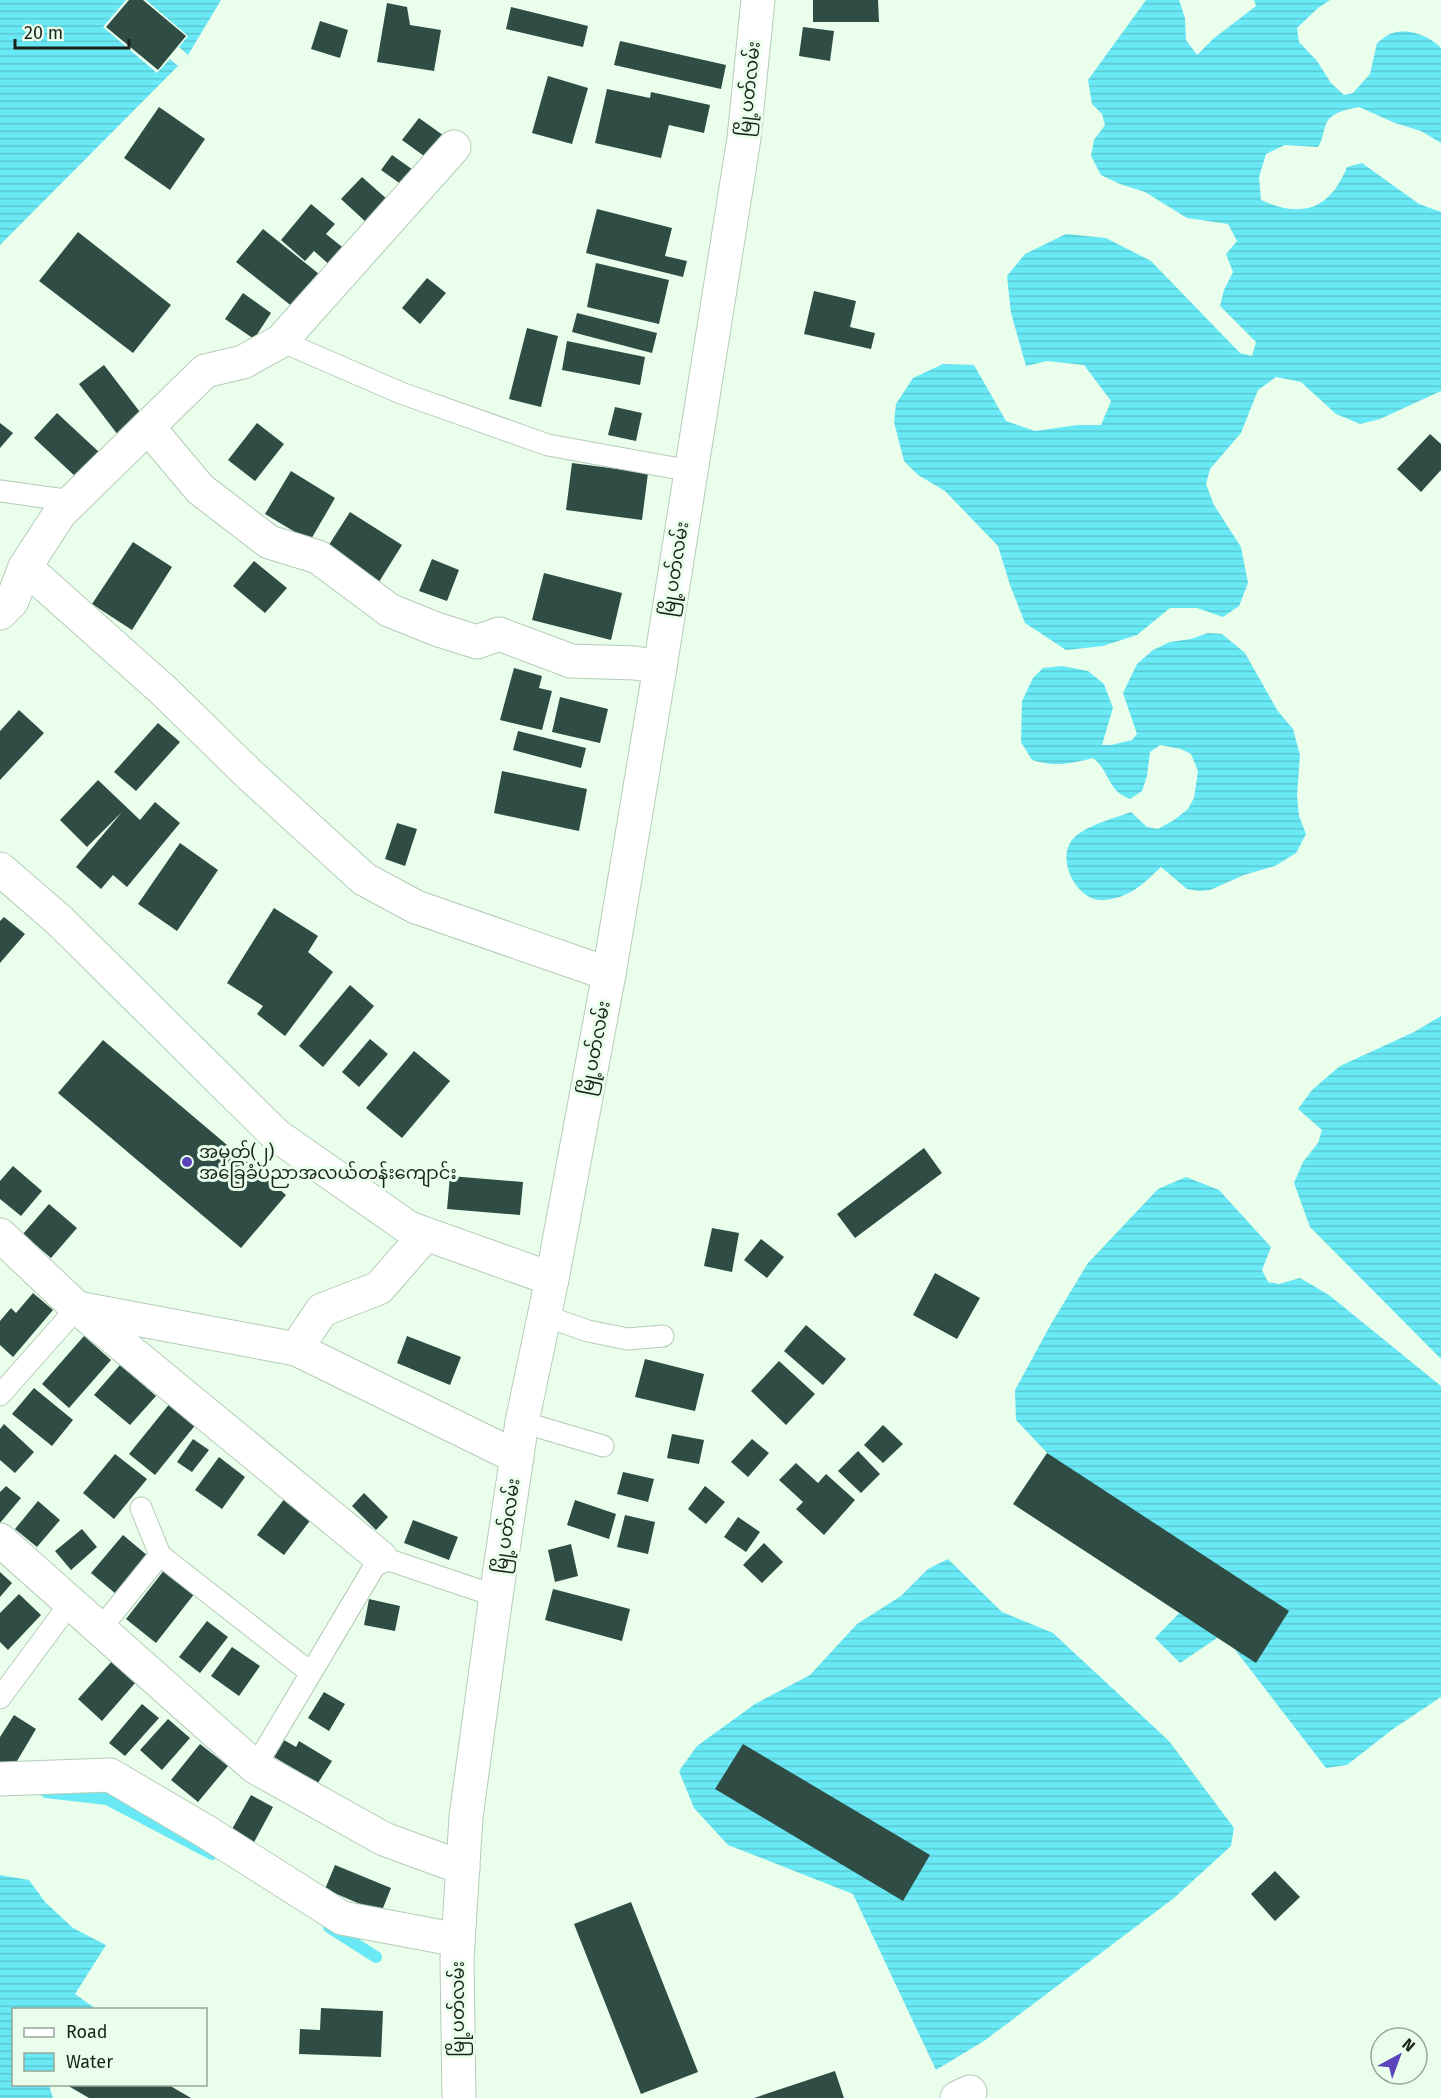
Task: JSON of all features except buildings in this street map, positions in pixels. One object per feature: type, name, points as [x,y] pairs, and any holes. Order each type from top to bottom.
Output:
[{"type":"street","name":"မြို့ပတ်လမ်း","points":[[457,2098],[458,1940],[466,1817],[496,1596],[522,1422],[545,1316],[609,974],[660,667],[744,138],[758,0]]},
{"type":"street","points":[[4,602],[60,513],[205,371],[243,362],[281,341],[454,147]]},
{"type":"street","points":[[148,427],[200,489],[269,542],[318,557],[389,610],[477,642],[500,634],[571,661],[635,663],[660,667]]},
{"type":"street","points":[[25,567],[163,690],[250,775],[364,879],[416,907],[609,974]]},
{"type":"street","points":[[0,869],[58,920],[276,1135],[409,1228],[552,1279]]},
{"type":"street","points":[[296,1349],[322,1310],[379,1288],[426,1234]]},
{"type":"street","points":[[0,1235],[77,1308],[380,1557]]},
{"type":"street","points":[[77,1308],[296,1349],[517,1458]]},
{"type":"street","points":[[0,1540],[255,1767],[384,1839],[463,1868]]},
{"type":"street","points":[[0,1779],[111,1775],[205,1831],[342,1918],[458,1940]]},
{"type":"lane","points":[[281,341],[401,393],[548,445],[691,471]]},
{"type":"lane","points":[[0,491],[72,501]]},
{"type":"lane","points":[[0,1395],[77,1308]]},
{"type":"lane","points":[[545,1316],[588,1331],[628,1339],[663,1336]]},
{"type":"lane","points":[[522,1422],[603,1446]]},
{"type":"lane","points":[[141,1508],[160,1555],[311,1673]]},
{"type":"lane","points":[[101,1628],[160,1555]]},
{"type":"lane","points":[[255,1767],[380,1557],[496,1596]]},
{"type":"lane","points":[[0,1698],[71,1602]]},
{"type":"water","points":[[0,0],[221,0],[188,55],[0,245]]},
{"type":"water","points":[[1146,0],[1179,0],[1185,18],[1186,40],[1197,55],[1213,39],[1256,6],[1254,0],[1330,0],[1297,28],[1299,42],[1317,61],[1331,83],[1344,95],[1353,93],[1370,74],[1377,43],[1389,35],[1412,32],[1425,37],[1441,48],[1441,143],[1421,131],[1395,123],[1359,107],[1332,116],[1326,124],[1318,147],[1285,145],[1266,154],[1259,177],[1261,200],[1276,206],[1302,209],[1323,201],[1332,193],[1347,167],[1362,163],[1419,204],[1441,212],[1441,391],[1380,419],[1360,424],[1336,414],[1301,382],[1276,377],[1258,390],[1241,433],[1210,469],[1206,484],[1214,505],[1241,547],[1248,583],[1239,606],[1223,617],[1197,608],[1170,608],[1137,635],[1103,646],[1066,650],[1025,623],[998,546],[945,491],[918,475],[904,461],[894,422],[896,404],[913,378],[943,364],[974,365],[1006,421],[1035,431],[1078,425],[1101,425],[1111,401],[1084,365],[1047,361],[1026,366],[1011,313],[1007,276],[1025,254],[1066,234],[1106,238],[1151,261],[1240,353],[1252,356],[1256,342],[1220,306],[1224,290],[1233,272],[1226,254],[1237,241],[1228,224],[1187,218],[1145,192],[1101,175],[1091,156],[1094,140],[1105,125],[1102,114],[1092,104],[1088,80]]},
{"type":"water","points":[[1208,633],[1222,634],[1245,653],[1277,710],[1293,729],[1300,755],[1297,796],[1299,816],[1306,834],[1296,853],[1275,866],[1244,875],[1210,890],[1187,889],[1161,867],[1142,885],[1128,894],[1112,899],[1093,899],[1077,887],[1068,868],[1066,858],[1072,840],[1092,826],[1131,812],[1147,827],[1158,829],[1188,809],[1194,798],[1198,771],[1191,754],[1181,749],[1160,745],[1150,752],[1147,776],[1142,791],[1130,799],[1117,791],[1099,763],[1093,758],[1062,764],[1032,760],[1021,742],[1022,701],[1033,678],[1043,668],[1062,666],[1088,671],[1104,684],[1113,708],[1102,745],[1132,740],[1137,734],[1123,693],[1137,664],[1153,650],[1170,642],[1191,639]]},
{"type":"water","points":[[1441,1016],[1441,1359],[1310,1227],[1294,1183],[1303,1162],[1318,1143],[1322,1130],[1298,1109],[1312,1090],[1340,1066],[1414,1032]]},
{"type":"water","points":[[1186,1177],[1219,1190],[1271,1247],[1262,1270],[1268,1282],[1279,1284],[1300,1278],[1329,1295],[1441,1386],[1441,1697],[1393,1729],[1347,1765],[1326,1768],[1223,1634],[1180,1663],[1155,1638],[1189,1603],[1016,1420],[1015,1390],[1088,1263],[1158,1189]]},
{"type":"water","points":[[948,1559],[1002,1612],[1053,1633],[1169,1741],[1234,1828],[1231,1846],[1174,1898],[984,2041],[936,2070],[853,1894],[728,1845],[694,1808],[679,1771],[697,1746],[755,1704],[810,1675],[857,1624],[901,1596],[928,1569]]},
{"type":"water","points":[[0,1875],[29,1880],[45,1902],[73,1928],[106,1945],[75,1994],[95,2008],[12,2008],[12,2086],[49,2086],[53,2098],[0,2098]]},
{"type":"pier","points":[[126,0],[146,0],[188,36],[179,47],[188,55],[178,66],[170,59],[157,73],[103,27]]},
{"type":"waterway","points":[[46,1792],[107,1799],[212,1854]]},
{"type":"waterway","points":[[329,1927],[376,1957]]},
{"type":"place","name":"အမှတ်(၂) အခြေခံပညာအလယ်တန်းကျောင်း","points":[[187,1162]]}]
